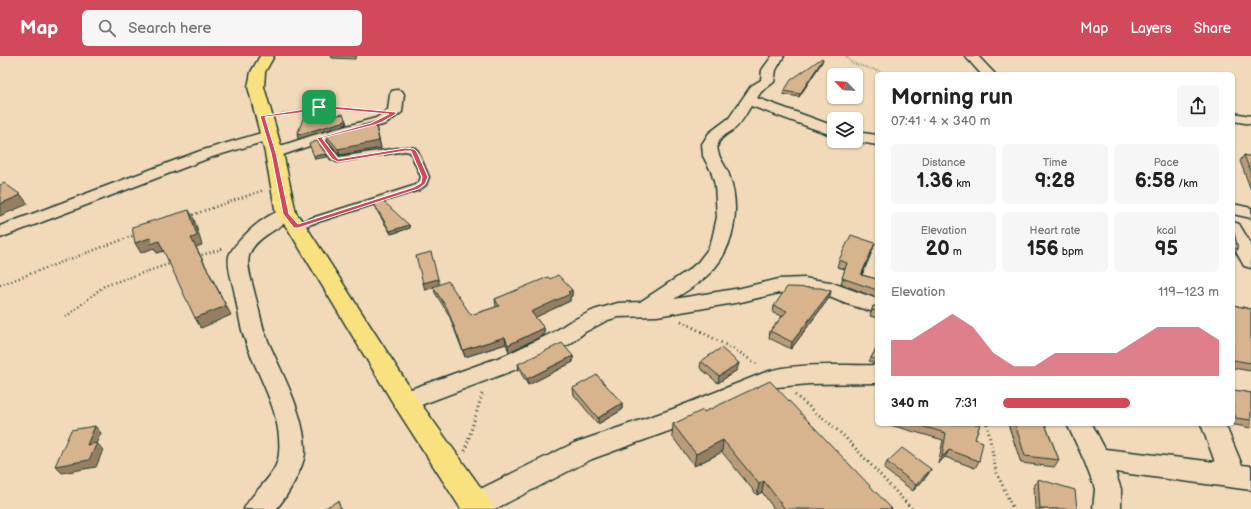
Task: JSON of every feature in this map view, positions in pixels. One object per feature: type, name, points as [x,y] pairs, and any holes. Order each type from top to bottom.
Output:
[{"type":"main road","points":[[267,56],[258,72],[256,87],[279,184],[291,220],[405,400],[477,507]]},
{"type":"street","points":[[651,309],[657,299],[682,285],[697,274],[713,257],[718,248],[724,230],[725,191],[720,173],[710,149],[710,144],[716,134],[734,121],[758,87],[767,81],[769,70],[778,56]]},
{"type":"street","points":[[971,56],[986,72]]},
{"type":"street","points":[[0,232],[206,154],[268,135],[319,138],[376,123],[394,113],[397,94]]},
{"type":"street","points":[[748,100],[827,128]]},
{"type":"street","points":[[1235,117],[1251,120]]},
{"type":"street","points":[[863,138],[875,140]]},
{"type":"street","points":[[1235,209],[1251,213]]},
{"type":"street","points":[[258,509],[274,493],[285,473],[292,454],[290,431],[285,410],[254,334],[238,268],[239,256],[247,243],[264,228],[291,220]]},
{"type":"street","points":[[1235,232],[1251,262]]},
{"type":"street","points":[[405,400],[484,373],[536,351],[562,338],[577,327],[600,315],[618,310],[651,309],[710,298],[740,295],[779,286],[804,285],[823,287],[875,305]]},
{"type":"street","points":[[477,507],[583,451],[682,416],[756,387],[774,378],[809,375],[875,374]]},
{"type":"street","points":[[1079,426],[1097,459],[1108,489],[1107,509]]},
{"type":"street","points":[[1214,426],[1242,477]]},
{"type":"street","points":[[1097,459],[1242,477]]},
{"type":"lane","points":[[291,220],[416,188],[423,183],[425,177],[415,153],[412,150],[405,149],[338,160],[334,158],[319,138]]},
{"type":"path","points":[[846,56],[852,63],[881,72]]},
{"type":"path","points":[[322,106],[342,110],[394,113]]},
{"type":"path","points":[[268,135],[307,110],[314,108]]},
{"type":"path","points":[[187,216],[208,210],[279,184]]},
{"type":"path","points":[[0,285],[139,233]]},
{"type":"path","points":[[196,256],[247,243]]},
{"type":"path","points":[[66,318],[90,296],[104,286],[176,262]]},
{"type":"path","points":[[651,309],[739,352],[774,378],[823,416],[858,448],[912,509]]},
{"type":"path","points":[[455,473],[468,443],[482,394],[484,373]]},
{"type":"path","points":[[987,426],[996,471],[1013,509]]},
{"type":"building","points":[[822,58],[823,59],[800,94],[784,91],[791,80]]},
{"type":"building","points":[[330,95],[320,119],[343,114],[346,121],[297,135],[311,97]]},
{"type":"building","points":[[375,122],[379,141],[338,149],[326,135]]},
{"type":"building","points":[[317,141],[326,154],[314,156],[309,144]]},
{"type":"building","points":[[1244,155],[1251,157],[1251,173]]},
{"type":"building","points":[[4,183],[21,195],[0,204],[0,185]]},
{"type":"building","points":[[382,200],[409,225],[390,231],[373,202]]},
{"type":"building","points":[[189,210],[197,236],[191,238],[226,306],[195,318],[159,241],[151,244],[150,238],[135,243],[132,227]]},
{"type":"building","points":[[851,235],[875,243],[861,275],[875,278],[875,289],[842,278],[847,263],[839,260]]},
{"type":"building","points":[[1235,237],[1238,249],[1235,248]]},
{"type":"building","points":[[431,252],[438,279],[423,283],[416,256]]},
{"type":"building","points":[[558,275],[572,290],[568,292],[570,294],[531,312],[544,328],[508,345],[505,337],[463,350],[447,308],[433,287],[448,281],[471,315],[499,306],[495,299],[548,277],[550,279]]},
{"type":"building","points":[[787,287],[821,288],[831,291],[792,342],[770,331],[787,311],[774,306]]},
{"type":"building","points":[[1235,305],[1251,309],[1251,363],[1235,360]]},
{"type":"building","points":[[873,306],[875,306],[875,311],[872,310]]},
{"type":"building","points":[[562,343],[573,356],[527,379],[518,364]]},
{"type":"building","points":[[721,348],[739,363],[719,376],[701,361]]},
{"type":"building","points":[[875,351],[875,359],[871,358]]},
{"type":"building","points":[[597,375],[622,403],[598,418],[573,388]]},
{"type":"building","points":[[770,381],[892,509],[785,509],[764,481],[759,484],[723,440],[696,454],[673,424],[703,410],[704,412]]},
{"type":"building","points":[[1235,390],[1251,393],[1251,420],[1236,418]]},
{"type":"building","points":[[95,426],[87,445],[97,443],[89,460],[55,466],[71,430]]},
{"type":"building","points":[[921,426],[979,426],[975,439],[983,442],[979,461],[949,450],[942,457],[946,433]]},
{"type":"building","points":[[1016,426],[1046,426],[1059,460],[1025,456]]},
{"type":"building","points":[[902,448],[931,469],[916,485],[887,462]]},
{"type":"building","points":[[1038,479],[1075,490],[1077,509],[1040,509]]},
{"type":"building","points":[[338,501],[341,509],[323,509]]},
{"type":"route","points":[[325,106],[342,110],[394,113],[381,121],[372,124],[319,138],[334,158],[338,160],[405,149],[412,150],[415,153],[425,177],[423,183],[416,188],[296,226],[286,214],[274,153],[263,116],[319,107],[325,106]]}]
